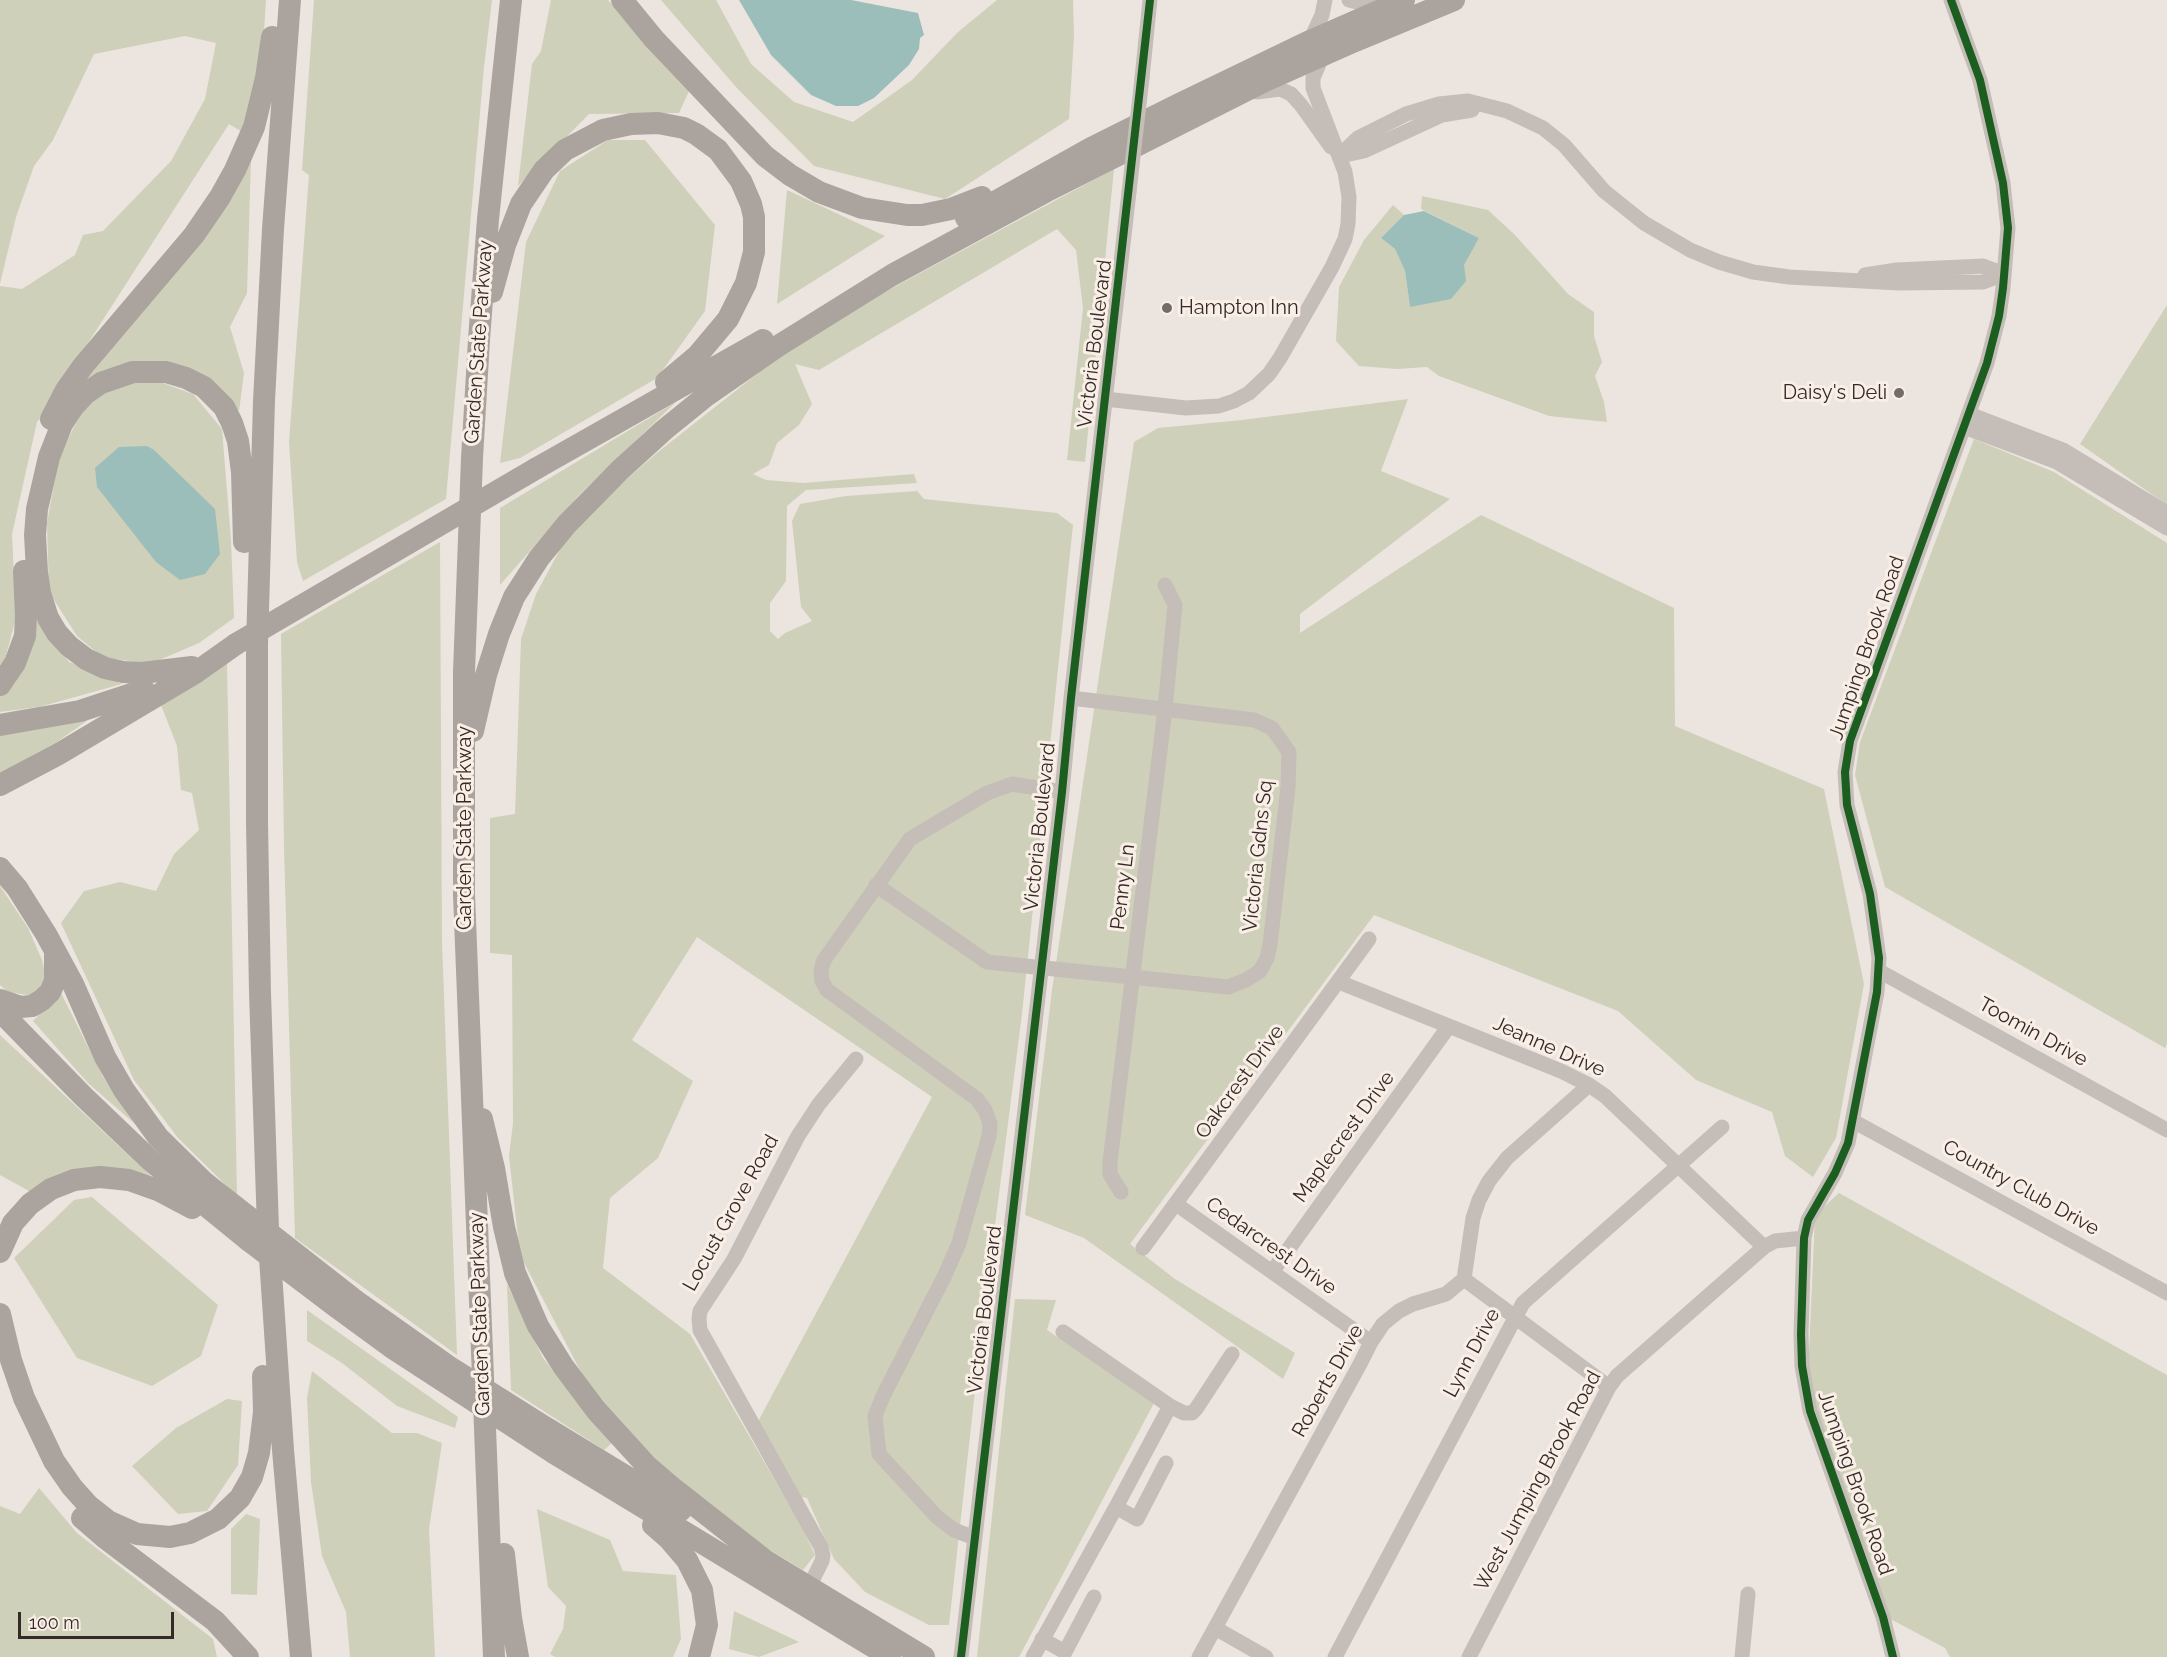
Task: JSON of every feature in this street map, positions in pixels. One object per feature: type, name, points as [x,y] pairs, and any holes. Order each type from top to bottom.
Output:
[{"type":"highway","points":[[0,685],[15,663],[25,636],[24,522],[31,476],[45,432],[73,379],[194,235],[212,211],[235,170],[254,127],[263,95],[269,64],[275,0]]},
{"type":"highway","points":[[247,645],[290,0]]},
{"type":"highway","name":"Garden State Parkway","points":[[494,1657],[464,894],[464,773],[466,600],[479,340],[488,219],[511,0]]},
{"type":"highway","points":[[622,0],[648,32],[765,156],[790,175],[819,192],[847,203],[878,211],[922,215],[963,205],[1107,130],[1175,106],[1316,48],[1454,0]]},
{"type":"highway","points":[[464,773],[486,675],[514,597],[526,577],[552,541],[620,470],[699,401],[778,345],[892,275],[1088,169],[1233,96],[1384,9],[1404,0]]},
{"type":"highway","points":[[831,302],[884,265],[1024,184],[1175,106]]},
{"type":"highway","points":[[479,340],[515,217],[535,181],[554,159],[578,142],[617,126],[645,122],[658,123],[684,128],[696,134],[708,141],[727,159],[751,204],[755,230],[750,272],[735,307],[713,339],[689,363],[654,390],[627,416]]},
{"type":"highway","points":[[0,725],[44,719],[100,706],[194,670],[247,645],[537,468],[627,416],[831,302],[892,275]]},
{"type":"highway","points":[[194,670],[132,673],[96,664],[77,653],[57,633],[48,618],[40,593],[35,548],[36,521],[42,483],[54,444],[67,415],[85,394],[122,374],[156,370],[186,378],[212,394],[229,415],[238,441],[241,460],[258,891],[268,1228],[280,1415],[301,1657]]},
{"type":"highway","points":[[0,785],[50,760],[194,670]]},
{"type":"highway","points":[[2,869],[37,918],[55,950],[73,984],[105,1057],[124,1090],[158,1137],[205,1184],[356,1301],[448,1366],[924,1657]]},
{"type":"highway","points":[[0,1000],[20,1007],[42,1000],[50,992],[55,981],[55,950]]},
{"type":"highway","points":[[0,1011],[103,1115],[205,1212]]},
{"type":"highway","points":[[471,1071],[494,1168],[511,1260],[525,1299],[546,1339],[596,1410],[646,1465],[674,1490],[767,1562]]},
{"type":"highway","points":[[0,1252],[13,1223],[30,1204],[51,1189],[74,1180],[100,1177],[129,1180],[176,1198],[205,1212],[248,1240],[371,1332],[455,1390],[588,1474],[890,1657]]},
{"type":"highway","points":[[0,1314],[14,1370],[39,1432],[54,1461],[81,1497],[108,1521],[126,1530],[159,1537],[190,1533],[211,1524],[234,1505],[246,1488],[258,1459],[264,1412],[261,1341],[268,1228]]},
{"type":"highway","points":[[0,1368],[13,1406],[31,1445],[52,1482],[71,1506],[105,1538],[214,1621],[248,1657]]},
{"type":"highway","points":[[485,1430],[504,1546],[511,1618],[518,1657]]},
{"type":"highway","points":[[588,1474],[669,1539],[693,1569],[702,1590],[707,1614],[706,1635],[699,1657]]},
{"type":"street","name":"Victoria Boulevard","points":[[961,1657],[1062,792],[1150,0]]},
{"type":"street","points":[[1106,399],[1186,408],[1212,407],[1241,397],[1269,374],[1326,277],[1345,239],[1349,196],[1347,180],[1339,156],[1313,88],[1316,48],[1325,0]]},
{"type":"street","points":[[1349,0],[1384,9]]},
{"type":"street","name":"Jumping Brook Road","points":[[1893,1657],[1877,1600],[1808,1402],[1802,1366],[1801,1334],[1804,1238],[1808,1220],[1835,1173],[1848,1143],[1874,1013],[1879,971],[1870,894],[1847,805],[1846,760],[1861,706],[1994,340],[2004,274],[2008,228],[2003,183],[1980,80],[1952,0]]},
{"type":"street","points":[[1233,96],[1272,89],[1280,89],[1291,94],[1339,156]]},
{"type":"street","points":[[1339,156],[1364,151],[1442,115],[1496,109],[1519,116],[1543,128],[1564,145],[1593,180],[1616,202],[1644,223],[1690,250],[1719,262],[1753,272],[1789,277],[1899,283],[1983,282],[2004,274]]},
{"type":"street","points":[[1966,421],[2051,453],[2063,450],[2167,513]]},
{"type":"street","points":[[2051,453],[2057,462],[2167,528]]},
{"type":"street","name":"Penny Ln","points":[[1121,1192],[1110,1174],[1110,1162],[1134,976],[1175,605],[1165,585]]},
{"type":"street","name":"Victoria Gdns Sq","points":[[876,885],[987,962],[1228,987],[1260,971],[1267,958],[1270,945],[1288,787],[1289,752],[1272,728],[1254,720],[1071,698]]},
{"type":"street","points":[[975,1538],[954,1530],[937,1517],[879,1454],[875,1416],[959,1243],[989,1136],[990,1124],[985,1110],[977,1099],[827,990],[822,981],[822,970],[824,960],[910,839],[987,793],[1012,784],[1062,792]]},
{"type":"street","name":"Oakcrest Drive","points":[[1143,1248],[1369,939]]},
{"type":"street","name":"Toomin Drive","points":[[1879,971],[2167,1130]]},
{"type":"street","name":"Jeanne Drive","points":[[1339,982],[1561,1071],[1589,1085],[1605,1096],[1764,1247]]},
{"type":"street","name":"Maplecrest Drive","points":[[1272,1272],[1449,1026]]},
{"type":"street","name":"Locust Grove Road","points":[[808,1587],[822,1561],[821,1547],[700,1330],[699,1319],[700,1311],[734,1259],[798,1136],[819,1104],[856,1059]]},
{"type":"street","points":[[1589,1085],[1507,1158],[1489,1181],[1473,1218],[1464,1279],[1609,1387]]},
{"type":"street","name":"Country Club Drive","points":[[1854,1121],[2167,1293]]},
{"type":"street","name":"Lynn Drive","points":[[1335,1657],[1515,1317],[1529,1297],[1722,1127]]},
{"type":"street","name":"Cedarcrest Drive","points":[[1176,1204],[1371,1342]]},
{"type":"street","name":"West Jumping Brook Road","points":[[1469,1657],[1609,1387],[1629,1365],[1764,1247],[1774,1241],[1804,1238]]},
{"type":"street","name":"Roberts Drive","points":[[1199,1657],[1383,1324],[1399,1311],[1413,1304],[1446,1294],[1464,1279]]},
{"type":"street","points":[[1063,1332],[1170,1407],[1184,1413],[1192,1413],[1232,1354]]},
{"type":"street","points":[[1033,1657],[1170,1407]]},
{"type":"street","points":[[1116,1506],[1137,1519],[1166,1462]]},
{"type":"street","points":[[1742,1657],[1748,1594]]},
{"type":"street","points":[[1042,1639],[1065,1652],[1094,1597]]},
{"type":"street","points":[[1215,1628],[1266,1657]]},
{"type":"green space","points":[[0,0],[266,0],[257,141],[229,124],[45,414],[37,422],[12,534],[16,618],[5,659],[0,665],[0,286],[22,289],[75,255],[83,235],[103,231],[171,161],[205,99],[216,43],[185,36],[94,54],[53,140],[34,166],[16,217],[0,284]]},
{"type":"green space","points":[[314,0],[492,0],[484,67],[446,499],[303,581],[297,562],[289,442],[309,175],[302,170]]},
{"type":"green space","points":[[551,0],[608,0],[690,89],[679,113],[589,114],[518,186],[532,64],[541,51]]},
{"type":"green space","points":[[661,0],[716,0],[751,64],[794,102],[853,122],[912,80],[958,32],[997,0],[1073,0],[1074,36],[1069,119],[945,199],[814,166],[736,87]]},
{"type":"green space","points":[[608,140],[645,140],[715,225],[705,311],[657,378],[520,458],[500,463],[526,242],[560,171]]},
{"type":"green space","points":[[251,159],[247,293],[230,327],[244,373],[239,411],[212,381],[83,381]]},
{"type":"green space","points":[[1114,169],[1085,462],[1067,460],[1083,308],[1076,250],[1057,229],[819,370],[795,364],[812,404],[799,425],[777,443],[769,465],[753,474],[766,480],[803,483],[914,474],[917,483],[806,490],[787,506],[786,581],[770,603],[770,631],[778,639],[785,633],[812,621],[801,607],[792,521],[800,504],[846,496],[917,491],[924,499],[1057,513],[1073,525],[1022,1014],[983,1319],[949,1625],[929,1625],[865,1592],[834,1559],[807,1498],[792,1495],[755,1427],[932,1097],[697,937],[632,1040],[693,1081],[658,1158],[610,1198],[603,1268],[690,1334],[802,1527],[815,1555],[803,1570],[763,1546],[630,1441],[583,1376],[520,1255],[509,1156],[513,1123],[512,955],[490,953],[490,818],[515,814],[521,639],[536,594],[564,542],[590,511],[658,452],[781,355],[868,301]]},
{"type":"green space","points":[[787,190],[885,236],[777,304]]},
{"type":"green space","points":[[1422,196],[1488,210],[1515,235],[1568,294],[1594,312],[1594,336],[1602,362],[1595,376],[1604,402],[1607,422],[1549,416],[1439,376],[1427,367],[1397,369],[1359,366],[1336,341],[1339,287],[1364,240],[1393,205],[1404,215],[1381,238],[1395,249],[1405,271],[1410,307],[1463,265],[1479,238],[1421,209]]},
{"type":"green space","points":[[2167,305],[2167,505],[2080,444]]},
{"type":"green space","points":[[149,378],[193,394],[222,429],[231,540],[234,618],[199,643],[150,664],[102,657],[77,636],[49,592],[47,523],[59,457],[85,405],[107,391]]},
{"type":"green space","points":[[1408,399],[1381,471],[1450,499],[1300,614],[1300,633],[1481,515],[1674,608],[1675,726],[1824,789],[1864,984],[1836,1138],[1813,1177],[1785,1156],[1772,1112],[1696,1080],[1618,1011],[1374,915],[1130,1244],[1175,1279],[1295,1353],[1283,1379],[1084,1238],[1025,1215],[1052,990],[1134,442],[1158,428]]},
{"type":"green space","points":[[676,402],[580,494],[500,585],[500,508]]},
{"type":"green space","points":[[1974,439],[2054,472],[2167,543],[2167,1044],[2165,1048],[1885,887],[1855,775],[1860,742]]},
{"type":"green space","points":[[440,542],[442,941],[457,1355],[295,1238],[284,848],[281,634]]},
{"type":"green space","points":[[37,617],[69,662],[122,684],[39,707],[0,712],[0,696],[15,683],[33,645]]},
{"type":"green space","points":[[227,663],[237,1196],[178,1138],[134,1080],[61,923],[84,891],[120,882],[156,891],[174,854],[199,830],[192,793],[181,790],[177,746],[161,705]]},
{"type":"green space","points":[[88,720],[30,761],[0,773],[0,733]]},
{"type":"green space","points":[[0,886],[28,928],[42,960],[46,977],[34,996],[8,992],[0,985]]},
{"type":"green space","points":[[61,993],[103,1077],[135,1124],[88,1083],[33,1021]]},
{"type":"green space","points":[[0,1035],[154,1179],[86,1170],[29,1191],[0,1175]]},
{"type":"green space","points":[[1839,1193],[2167,1375],[2167,1657],[1950,1657],[1945,1648],[1879,1613],[1807,1398],[1815,1215]]},
{"type":"green space","points":[[92,1197],[218,1305],[201,1356],[152,1386],[77,1358],[14,1258],[74,1200]]},
{"type":"green space","points":[[507,1284],[543,1358],[612,1443],[604,1450],[511,1390]]},
{"type":"green space","points":[[1015,1299],[1056,1300],[1047,1330],[1154,1403],[1019,1657],[977,1657]]},
{"type":"green space","points":[[307,1310],[458,1417],[455,1428],[397,1406],[342,1363],[307,1341]]},
{"type":"green space","points":[[312,1371],[392,1433],[417,1433],[442,1443],[429,1529],[435,1657],[350,1657],[346,1612],[322,1556],[311,1482],[307,1398]]},
{"type":"green space","points":[[227,1399],[242,1401],[238,1465],[207,1511],[178,1514],[132,1466],[176,1428]]},
{"type":"green space","points":[[39,1488],[77,1533],[213,1639],[217,1657],[0,1657],[0,1506],[20,1514]]},
{"type":"green space","points":[[537,1509],[610,1540],[623,1571],[676,1575],[681,1639],[673,1657],[555,1657],[550,1654],[563,1629],[566,1606],[548,1587]]},
{"type":"green space","points":[[246,1514],[260,1519],[257,1595],[231,1594],[231,1529]]},
{"type":"green space","points":[[734,1611],[799,1642],[759,1657],[729,1649]]},
{"type":"water","points":[[739,0],[851,0],[918,13],[924,35],[920,38],[919,49],[909,65],[874,98],[858,106],[836,106],[811,95],[771,55]]},
{"type":"water","points":[[1424,211],[1479,238],[1464,265],[1466,281],[1451,299],[1410,307],[1405,271],[1395,249],[1381,238],[1404,215]]},
{"type":"water","points":[[147,446],[154,450],[215,509],[220,554],[205,574],[180,580],[156,562],[97,487],[95,468],[119,447]]},
{"type":"cycle path","points":[[961,1657],[1062,792],[1150,0]]},
{"type":"cycle path","points":[[1893,1657],[1883,1617],[1810,1411],[1802,1366],[1804,1238],[1808,1220],[1835,1173],[1848,1143],[1877,992],[1879,958],[1870,894],[1847,805],[1845,772],[1850,741],[1987,363],[1999,316],[2003,288],[2008,228],[2003,183],[1980,80],[1951,0]]},
{"type":"place","name":"Hampton Inn","points":[[1167,308]]},
{"type":"place","name":"Daisy's Deli","points":[[1899,393]]}]
